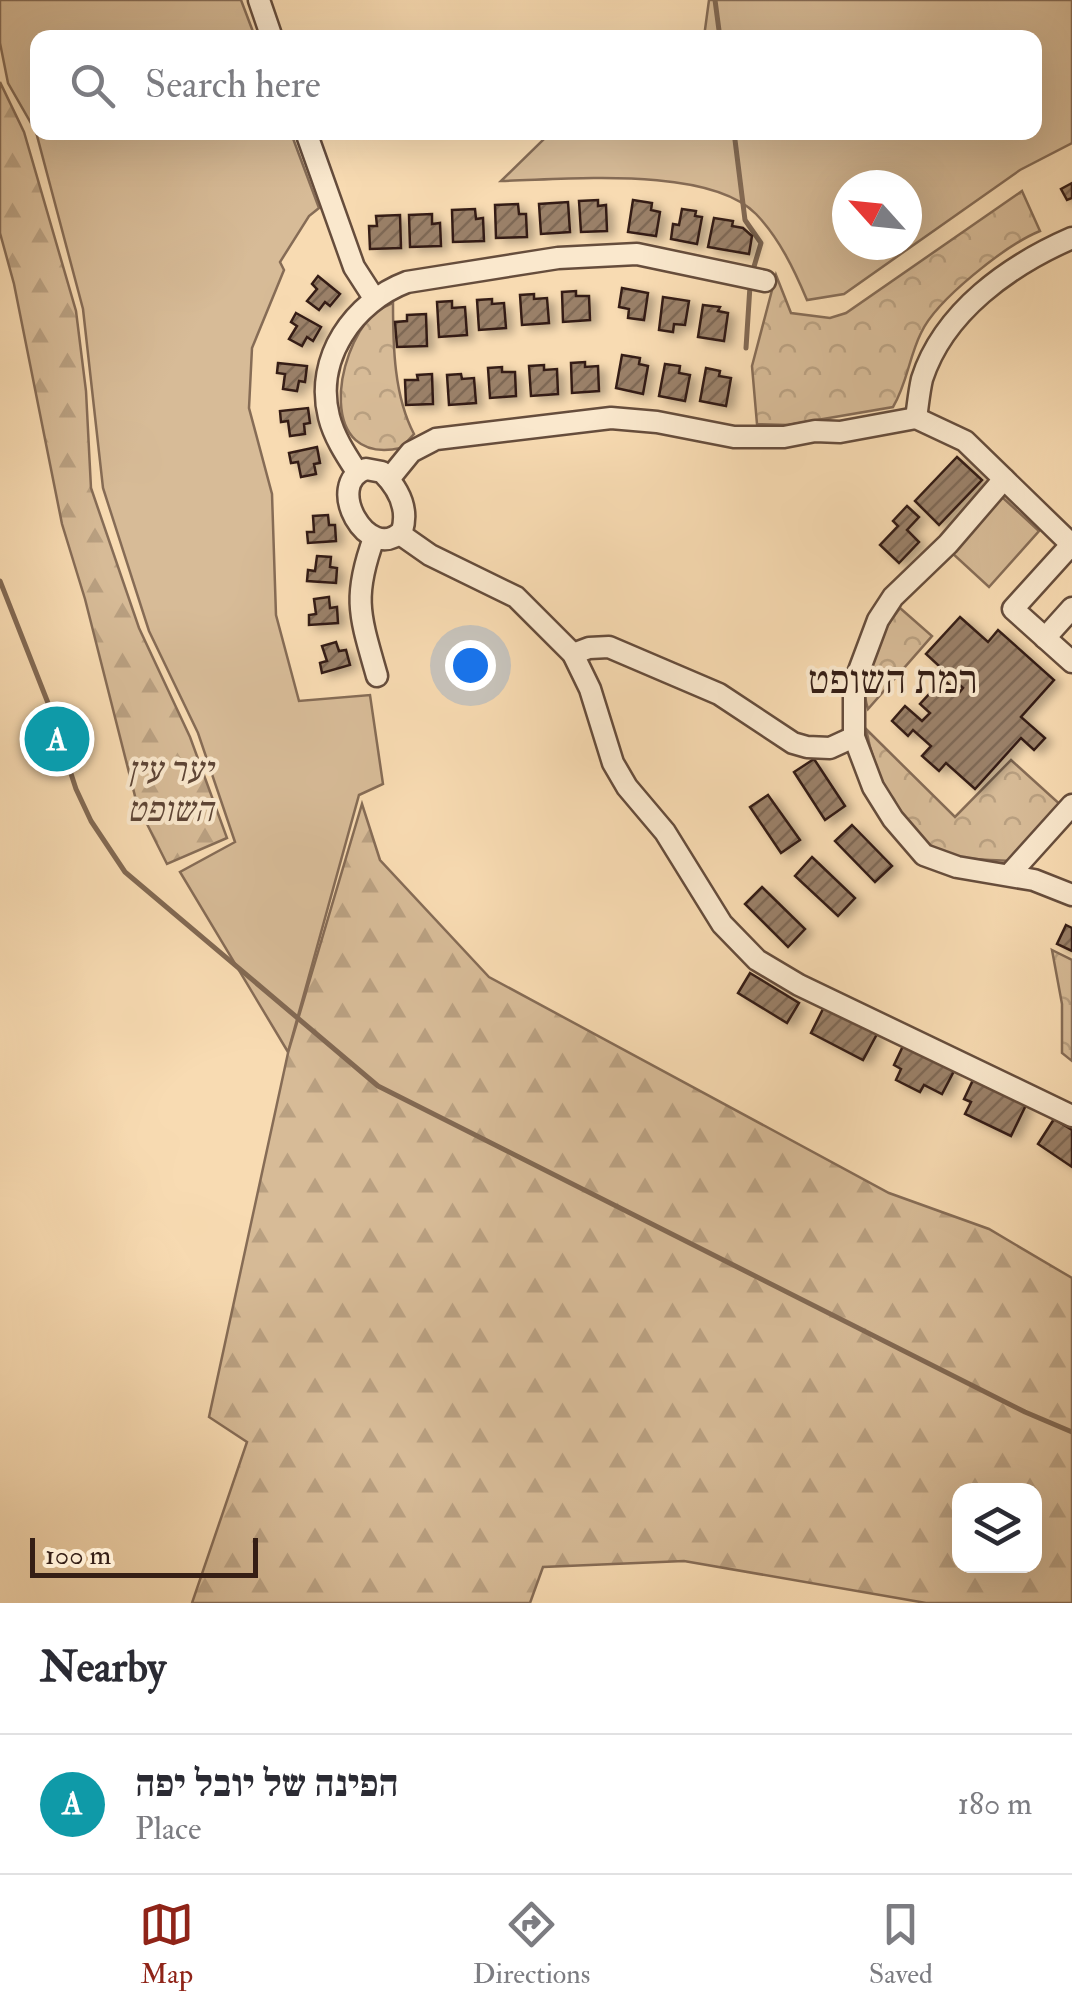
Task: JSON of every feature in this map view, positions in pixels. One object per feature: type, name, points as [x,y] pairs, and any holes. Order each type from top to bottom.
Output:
[{"type":"street","points":[[259,0],[269,30]]},
{"type":"street","points":[[309,140],[354,267],[374,298]]},
{"type":"street","points":[[916,418],[923,376],[945,336],[964,312],[1005,273],[1072,238]]},
{"type":"street","points":[[357,472],[330,419],[327,378],[346,328],[374,298],[408,282],[558,258],[636,254],[765,281]]},
{"type":"street","points":[[389,478],[400,461],[423,443],[612,418],[734,437],[840,432],[916,418],[965,441],[1072,545],[1014,609],[1072,662]]},
{"type":"street","points":[[375,469],[389,478],[405,514],[400,534],[390,540],[374,538],[360,525],[350,507],[348,488],[357,472],[375,469]]},
{"type":"street","points":[[1004,479],[948,544],[893,598],[878,620],[854,684],[854,738],[861,762],[892,819],[924,855],[957,867],[1034,880],[1072,895]]},
{"type":"street","points":[[400,534],[430,556],[516,597],[573,654],[590,689],[618,774],[665,832],[714,912],[742,946],[773,971],[799,985],[1072,1116]]},
{"type":"street","points":[[374,538],[358,598],[377,676]]},
{"type":"street","points":[[1046,638],[1072,608]]},
{"type":"street","points":[[573,654],[609,647],[719,694],[778,734],[807,747],[830,748],[854,738]]},
{"type":"street","points":[[1009,874],[1072,805]]},
{"type":"green space","points":[[0,0],[241,0],[252,30],[30,30],[30,122],[8,83],[0,43]]},
{"type":"green space","points":[[709,0],[1072,0],[1072,143],[1020,170],[922,239],[922,170],[832,170],[832,260],[892,260],[844,294],[807,300],[772,233],[756,214],[734,198],[671,182],[597,178],[501,181],[543,140],[1042,140],[1042,30],[705,30]]},
{"type":"green space","name":"יער עין השופט","points":[[0,82],[24,132],[76,311],[86,391],[91,488],[139,628],[190,737],[227,838],[167,864],[137,804],[62,524],[14,284],[0,233]]},
{"type":"green space","points":[[38,140],[294,140],[319,208],[309,216],[280,262],[284,270],[252,348],[249,408],[272,494],[276,615],[299,701],[370,695],[383,784],[359,795],[288,1052],[180,872],[235,842],[198,733],[149,631],[103,488],[83,309]]},
{"type":"green space","points":[[1022,191],[1040,231],[991,261],[941,305],[921,333],[893,407],[788,425],[757,424],[752,366],[776,275],[791,313],[830,318],[846,313]]},
{"type":"green space","points":[[393,303],[399,387],[414,434],[401,448],[374,449],[356,440],[345,424],[341,402],[343,378],[360,332],[375,312]]},
{"type":"green space","points":[[1002,497],[1039,531],[989,587],[952,553]]},
{"type":"green space","points":[[900,608],[932,636],[868,709],[867,669],[877,643]]},
{"type":"green space","points":[[866,729],[955,817],[1011,760],[1063,807],[1010,861],[966,859],[940,853],[926,845],[901,817],[882,781]]},
{"type":"green space","points":[[362,804],[380,860],[489,977],[889,1193],[989,1229],[1072,1278],[1072,1603],[926,1603],[684,1561],[543,1567],[530,1603],[192,1603],[247,1442],[209,1417],[288,1053]]},
{"type":"green space","points":[[1052,950],[1072,960],[1072,1061],[1062,1053],[1062,1004]]},
{"type":"building","points":[[1072,183],[1072,198],[1067,200],[1061,189]]},
{"type":"building","points":[[598,200],[598,206],[606,205],[607,231],[581,232],[579,201]]},
{"type":"building","points":[[633,200],[652,203],[651,210],[660,212],[656,236],[628,232]]},
{"type":"building","points":[[568,202],[570,232],[541,234],[539,204]]},
{"type":"building","points":[[518,204],[519,214],[526,214],[527,237],[496,238],[495,205]]},
{"type":"building","points":[[475,209],[476,219],[483,218],[484,241],[453,242],[452,210]]},
{"type":"building","points":[[682,209],[696,211],[695,216],[702,217],[697,244],[671,239],[673,224],[679,225]]},
{"type":"building","points":[[432,214],[432,224],[440,223],[441,246],[410,247],[409,215]]},
{"type":"building","points":[[400,215],[401,248],[370,249],[369,226],[377,226],[376,216]]},
{"type":"building","points":[[714,218],[733,221],[732,226],[743,228],[752,236],[749,254],[708,247]]},
{"type":"building","points":[[318,276],[340,294],[330,306],[325,302],[319,310],[307,301],[317,289],[312,284]]},
{"type":"building","points":[[622,288],[648,293],[644,320],[628,318],[629,309],[619,307]]},
{"type":"building","points":[[576,291],[576,296],[589,296],[590,320],[563,322],[562,292]]},
{"type":"building","points":[[534,294],[534,299],[547,298],[549,323],[522,325],[520,295]]},
{"type":"building","points":[[663,297],[689,301],[685,325],[674,324],[673,332],[659,330]]},
{"type":"building","points":[[492,299],[492,304],[504,303],[506,328],[479,330],[477,300]]},
{"type":"building","points":[[452,301],[452,308],[465,307],[467,335],[439,337],[437,302]]},
{"type":"building","points":[[703,305],[720,307],[718,311],[728,313],[724,341],[698,337]]},
{"type":"building","points":[[296,313],[321,327],[313,341],[307,337],[302,346],[289,339],[297,326],[291,322]]},
{"type":"building","points":[[426,314],[427,346],[397,347],[395,322],[407,321],[407,315]]},
{"type":"building","points":[[622,355],[640,358],[639,364],[648,366],[643,394],[616,388]]},
{"type":"building","points":[[585,362],[585,367],[598,366],[599,391],[572,393],[571,363]]},
{"type":"building","points":[[278,363],[307,366],[305,382],[299,381],[297,391],[283,389],[285,374],[277,373]]},
{"type":"building","points":[[665,364],[680,366],[679,373],[690,375],[685,401],[659,396]]},
{"type":"building","points":[[544,365],[544,370],[557,369],[558,394],[531,396],[529,366]]},
{"type":"building","points":[[502,367],[502,372],[515,372],[516,396],[490,398],[488,368]]},
{"type":"building","points":[[706,368],[731,378],[726,406],[700,401]]},
{"type":"building","points":[[432,374],[433,404],[406,405],[405,380]]},
{"type":"building","points":[[461,374],[462,379],[474,378],[476,403],[449,405],[447,375]]},
{"type":"building","points":[[308,408],[310,423],[304,424],[305,434],[290,436],[288,421],[281,422],[280,411]]},
{"type":"building","points":[[317,447],[320,463],[314,464],[316,474],[301,477],[298,462],[291,463],[289,453]]},
{"type":"building","points":[[957,457],[982,480],[939,525],[915,501]]},
{"type":"building","points":[[907,506],[919,517],[907,530],[919,542],[899,563],[880,545],[898,526],[893,521]]},
{"type":"building","points":[[328,515],[329,525],[335,525],[336,541],[308,543],[307,532],[314,532],[313,516]]},
{"type":"building","points":[[317,556],[331,557],[330,567],[337,568],[336,583],[307,581],[308,570],[315,571]]},
{"type":"building","points":[[329,597],[330,608],[337,607],[338,623],[309,625],[309,615],[316,614],[314,599]]},
{"type":"building","points":[[960,617],[988,642],[998,630],[1054,680],[1021,717],[1045,738],[1034,750],[1021,738],[975,789],[946,763],[939,771],[922,756],[931,746],[913,730],[908,736],[892,721],[905,706],[922,721],[930,713],[920,704],[943,679],[959,693],[963,688],[926,654]]},
{"type":"building","points":[[336,642],[339,651],[346,650],[350,665],[322,673],[320,663],[327,661],[322,646]]},
{"type":"building","points":[[814,759],[845,806],[825,820],[794,772]]},
{"type":"building","points":[[768,795],[800,840],[781,853],[750,807]]},
{"type":"building","points":[[852,825],[892,866],[875,882],[835,841]]},
{"type":"building","points":[[812,857],[855,898],[838,916],[795,876]]},
{"type":"building","points":[[762,887],[805,929],[788,947],[745,904]]},
{"type":"building","points":[[1066,925],[1072,928],[1072,951],[1057,944]]},
{"type":"building","points":[[750,973],[799,1003],[787,1023],[738,993]]},
{"type":"building","points":[[824,1007],[877,1034],[863,1060],[811,1033]]},
{"type":"building","points":[[903,1046],[954,1071],[942,1094],[924,1085],[920,1092],[896,1080],[901,1069],[894,1065]]},
{"type":"building","points":[[973,1080],[1026,1105],[1011,1136],[965,1114],[971,1102],[964,1099]]},
{"type":"building","points":[[1054,1119],[1072,1130],[1072,1167],[1038,1144]]},
{"type":"waterway","points":[[715,0],[719,30]]},
{"type":"waterway","points":[[735,140],[745,220],[761,243],[753,270]]},
{"type":"waterway","points":[[746,348],[750,286]]},
{"type":"waterway","points":[[0,581],[48,703],[76,789],[91,821],[125,872],[378,1086],[1025,1412],[1072,1432]]},
{"type":"place","name":"הפינה של יובל יפה","points":[[57,739]]},
{"type":"district","name":"רמת השופט","points":[[893,679]]}]
